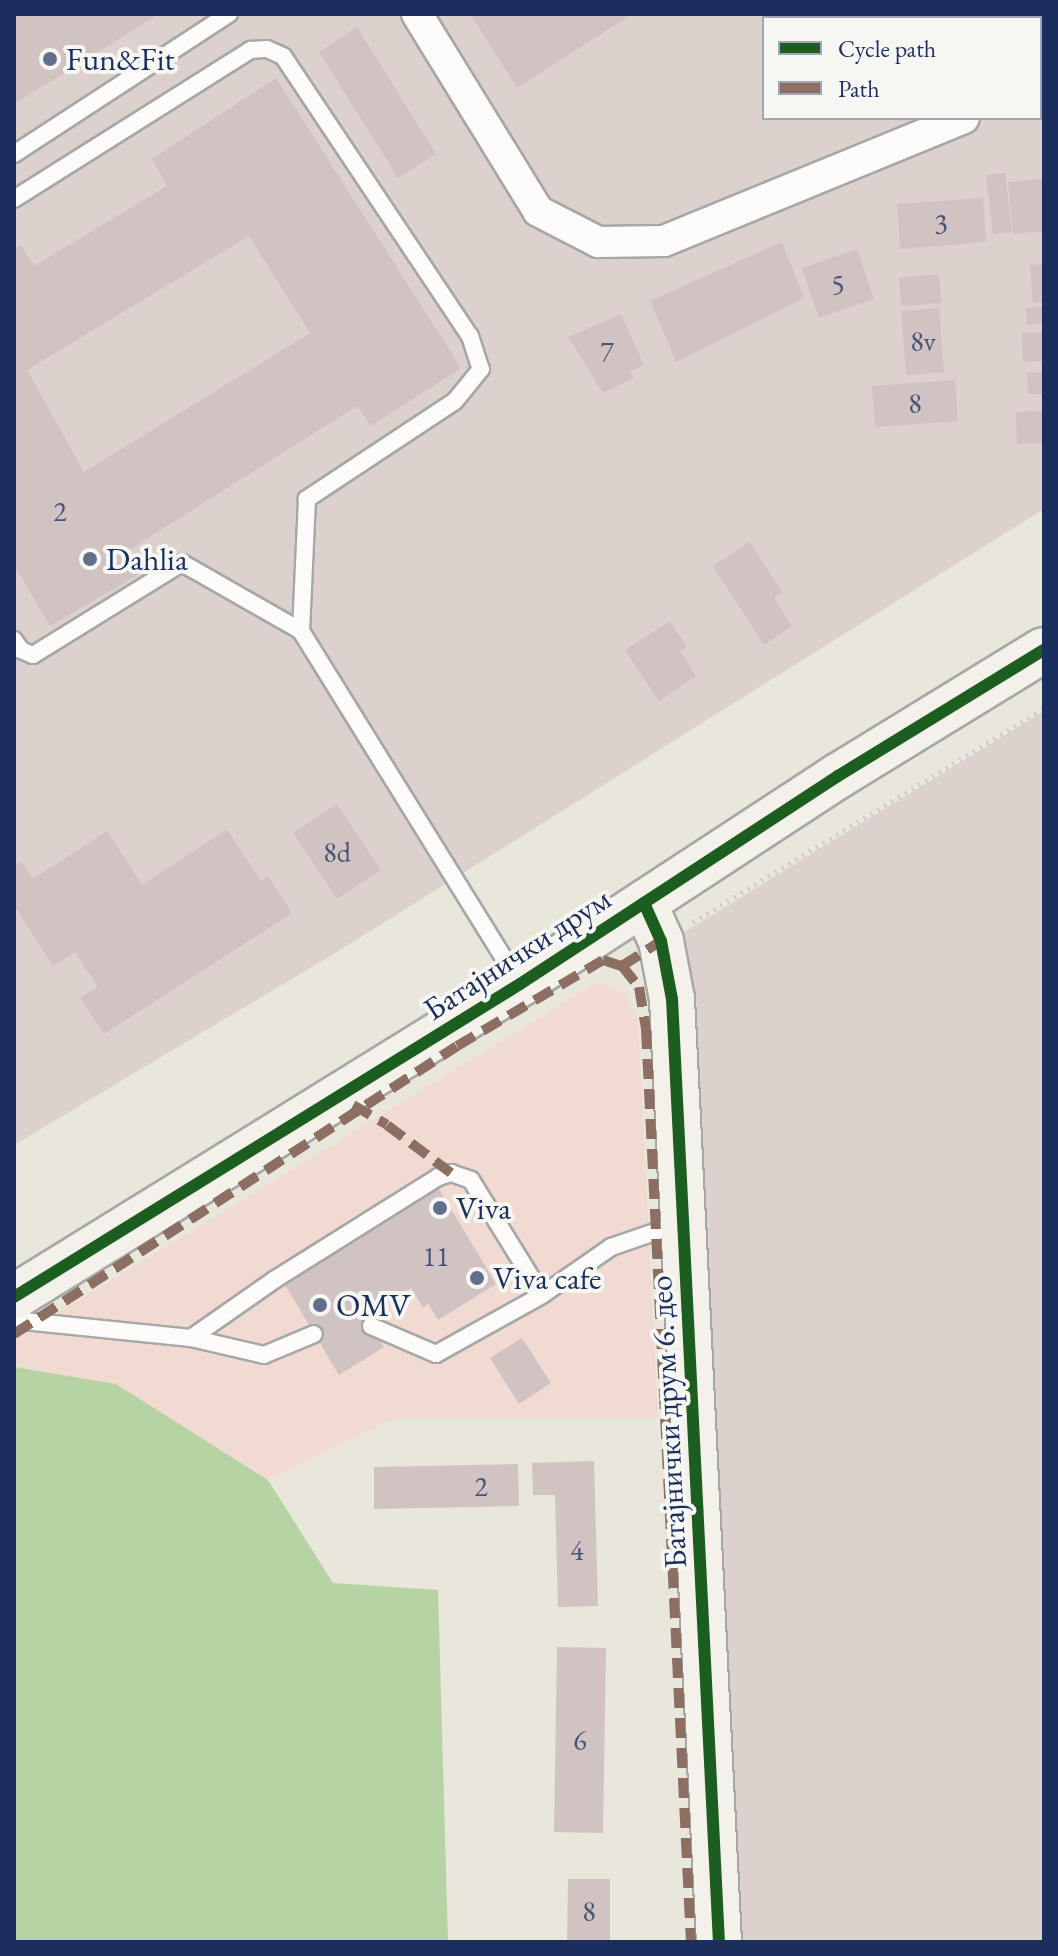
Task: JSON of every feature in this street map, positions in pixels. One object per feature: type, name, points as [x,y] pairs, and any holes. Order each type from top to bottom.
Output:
[{"type":"main road","name":"Батајнички друм","points":[[14,1297],[520,984],[653,922],[838,776],[1044,650]]},
{"type":"main road","name":"Батајнички друм 6. део","points":[[653,922],[672,999],[719,1942]]},
{"type":"street","points":[[417,14],[538,211],[598,242],[664,241],[959,120]]},
{"type":"lane","points":[[14,154],[229,14]]},
{"type":"lane","points":[[14,199],[251,50],[267,49],[283,56],[470,336],[481,369],[455,401],[307,499],[301,631]]},
{"type":"lane","points":[[14,640],[21,650],[33,655],[182,563],[301,631],[520,984]]},
{"type":"lane","points":[[191,1338],[287,1272],[438,1177],[451,1173],[471,1180],[542,1295]]},
{"type":"lane","points":[[371,1326],[436,1354],[542,1295],[611,1247],[684,1222]]},
{"type":"lane","points":[[14,1320],[191,1338],[264,1355],[314,1334]]},
{"type":"path","points":[[653,922],[1044,709]]},
{"type":"shaded area","points":[[14,14],[1044,14],[1044,509],[335,953],[14,1145]]},
{"type":"shaded area","points":[[1044,711],[1044,1942],[733,1942],[678,936]]},
{"type":"shaded area","points":[[598,982],[625,993],[638,1019],[658,1418],[394,1418],[268,1480],[116,1384],[14,1367],[14,1340]]},
{"type":"green space","points":[[14,1367],[116,1384],[268,1480],[333,1583],[438,1590],[448,1942],[14,1942]]},
{"type":"building","name":"Fun&Fit","points":[[14,14],[159,14],[14,104]]},
{"type":"building","points":[[470,14],[632,14],[517,88]]},
{"type":"building","points":[[808,14],[881,14],[878,16]]},
{"type":"building","points":[[925,14],[980,16],[926,16]]},
{"type":"building","points":[[357,27],[436,154],[398,178],[319,52]]},
{"type":"building","points":[[276,78],[461,368],[371,426],[357,406],[129,550],[144,571],[50,626],[14,565],[14,249],[21,245],[34,266],[167,186],[152,159]],"holes":[[[249,236],[310,333],[84,472],[27,370]]]},
{"type":"building","points":[[1005,173],[1012,232],[993,234],[986,175]]},
{"type":"building","points":[[1043,179],[1044,231],[1013,234],[1008,182]]},
{"type":"building","points":[[983,198],[986,242],[900,249],[897,204]]},
{"type":"building","points":[[782,242],[804,298],[676,362],[650,301]]},
{"type":"building","points":[[857,249],[874,299],[819,318],[802,268]]},
{"type":"building","points":[[1044,264],[1044,302],[1033,303],[1030,265]]},
{"type":"building","points":[[939,274],[941,303],[901,306],[899,278]]},
{"type":"building","points":[[1044,306],[1044,323],[1027,325],[1026,308]]},
{"type":"building","points":[[939,308],[944,372],[906,375],[901,311]]},
{"type":"building","points":[[621,314],[644,365],[630,371],[634,378],[603,393],[568,337]]},
{"type":"building","points":[[1044,332],[1044,361],[1023,362],[1022,333]]},
{"type":"building","points":[[1044,372],[1044,394],[1028,394],[1027,373]]},
{"type":"building","points":[[955,380],[958,421],[875,427],[872,386]]},
{"type":"building","points":[[1044,411],[1044,443],[1017,444],[1016,412]]},
{"type":"building","points":[[750,542],[782,592],[774,598],[792,626],[764,645],[713,566]]},
{"type":"building","points":[[670,621],[687,647],[680,651],[696,676],[659,701],[625,650]]},
{"type":"building","points":[[337,804],[381,870],[337,899],[293,833]]},
{"type":"building","points":[[227,829],[261,881],[268,876],[292,913],[104,1034],[80,998],[98,987],[75,952],[53,966],[14,905],[14,867],[22,862],[33,879],[107,831],[142,885]]},
{"type":"building","points":[[439,1189],[496,1284],[438,1320],[428,1304],[423,1308],[411,1288],[365,1316],[384,1347],[339,1375],[284,1283]]},
{"type":"building","points":[[522,1338],[551,1383],[519,1404],[490,1358]]},
{"type":"building","points":[[594,1461],[598,1606],[558,1607],[555,1495],[533,1495],[532,1463]]},
{"type":"building","points":[[518,1464],[519,1506],[374,1509],[374,1467]]},
{"type":"building","points":[[557,1647],[606,1648],[603,1833],[554,1832]]},
{"type":"building","points":[[568,1879],[610,1879],[610,1942],[567,1942]]},
{"type":"marked path","points":[[622,966],[661,941]]},
{"type":"marked path","points":[[14,1334],[457,1046],[603,960],[622,966],[639,987],[646,1029],[691,1942]]},
{"type":"marked path","points":[[353,1105],[387,1125],[451,1173]]},
{"type":"cycle path","points":[[14,1297],[520,984],[838,776],[1044,650]]},
{"type":"cycle path","points":[[644,903],[661,941],[672,999],[719,1942]]},
{"type":"place","name":"Fun&Fit","points":[[50,59]]},
{"type":"place","name":"Dahlia","points":[[90,559]]},
{"type":"place","name":"Viva","points":[[440,1208]]},
{"type":"place","name":"Viva cafe","points":[[477,1278]]},
{"type":"place","name":"OMV","points":[[320,1305]]}]
